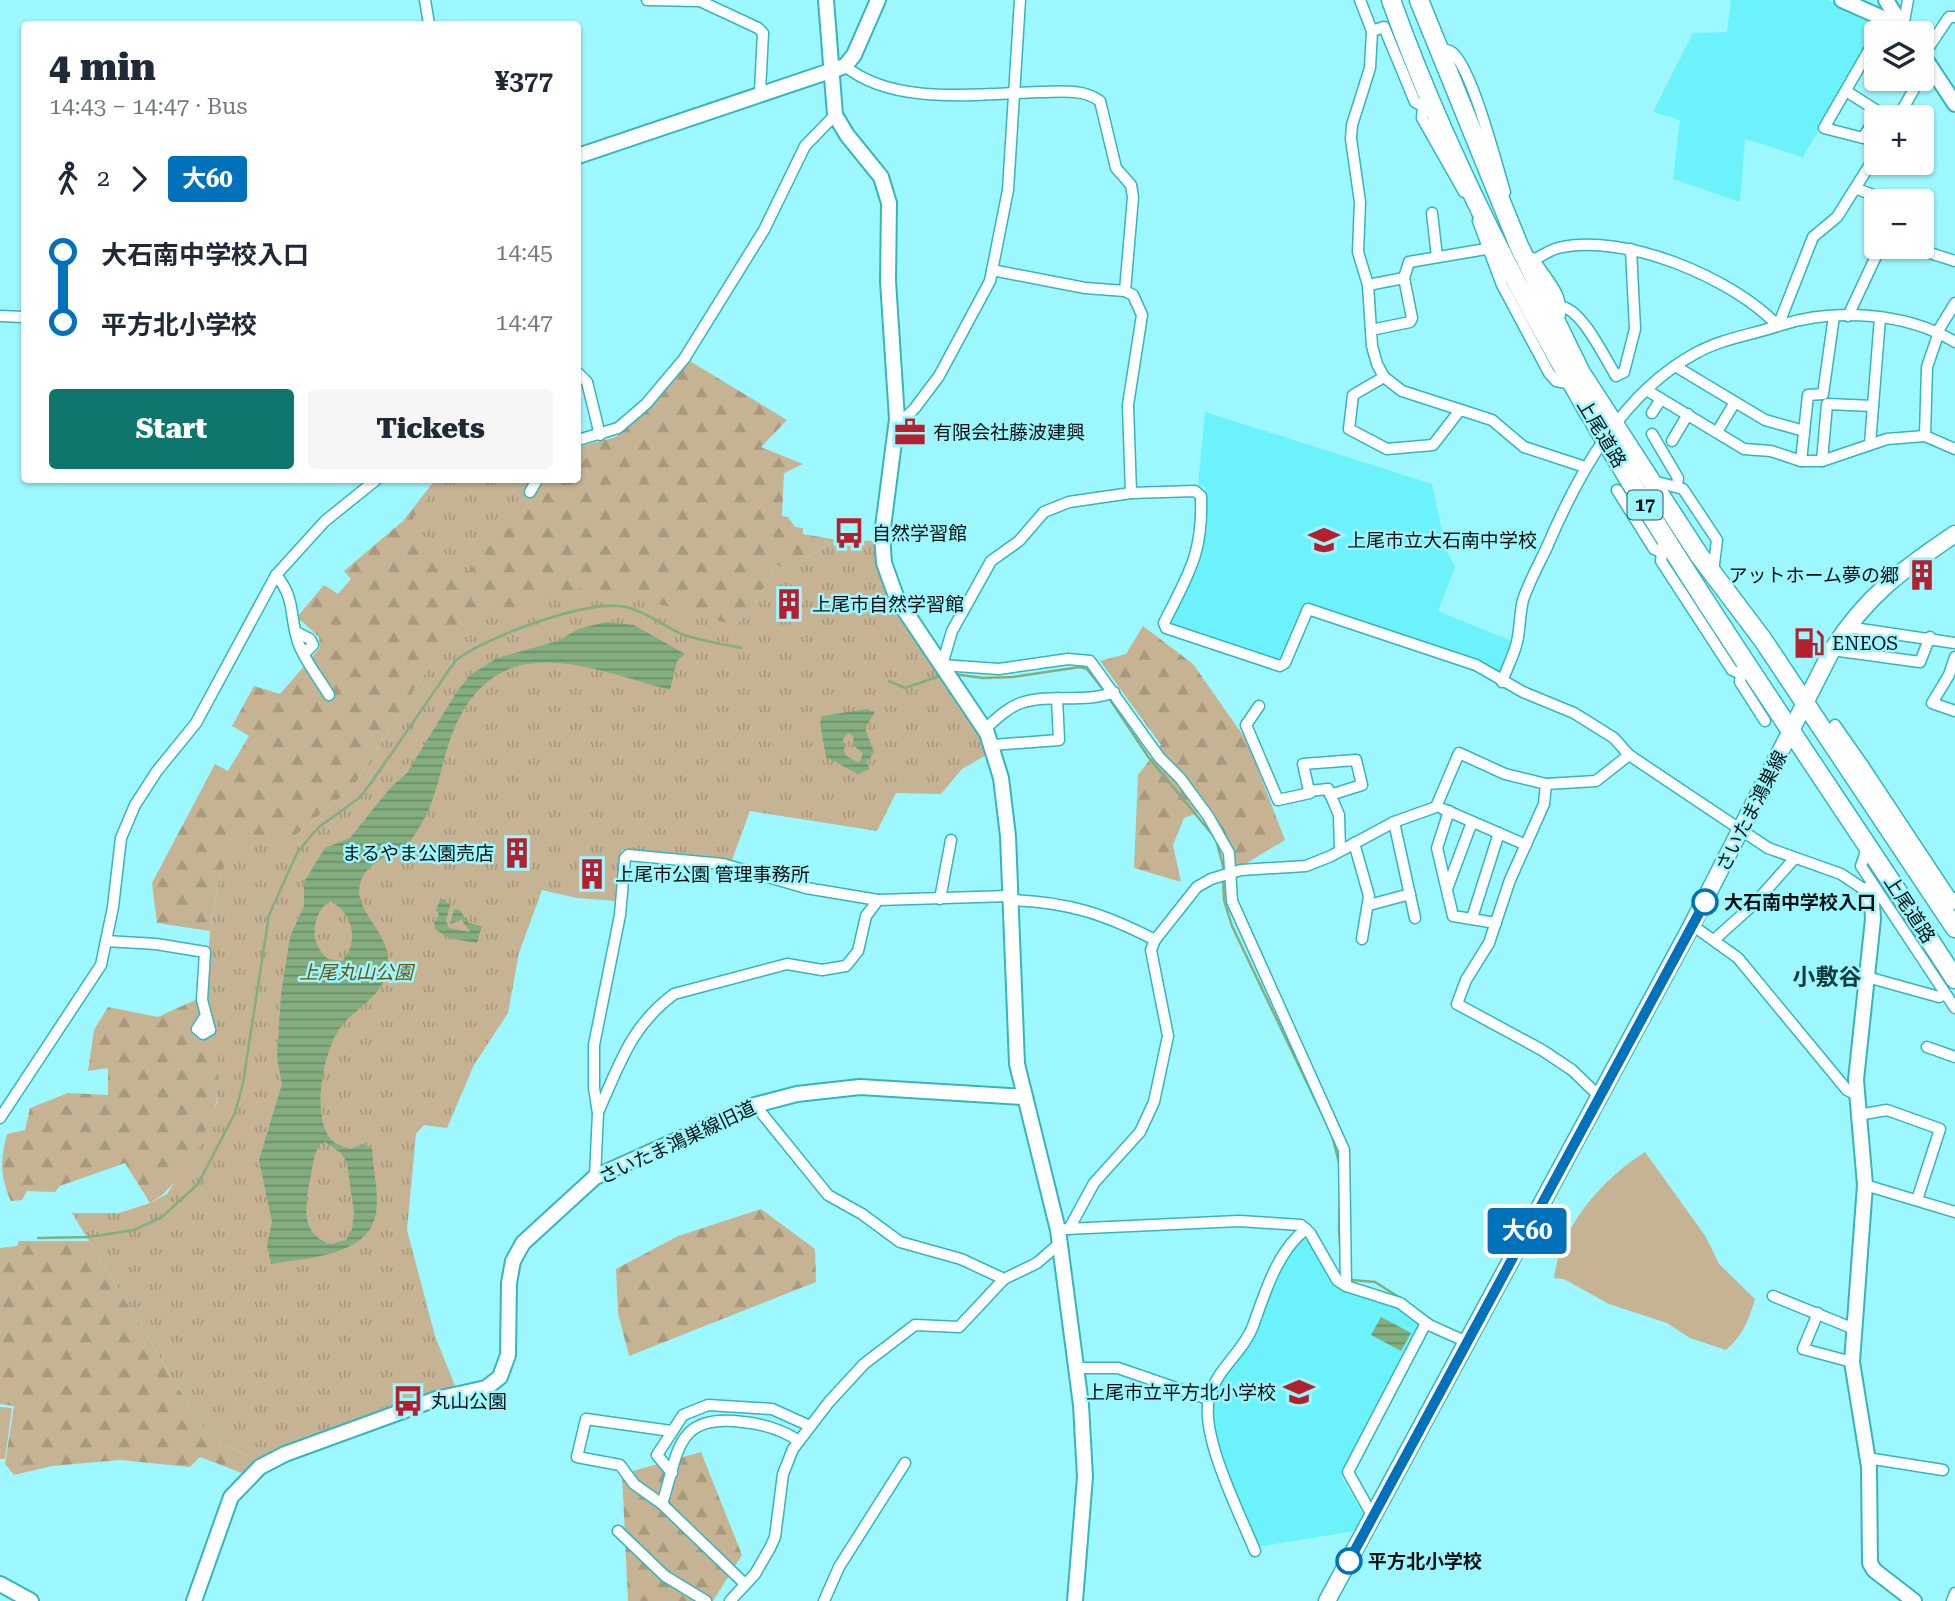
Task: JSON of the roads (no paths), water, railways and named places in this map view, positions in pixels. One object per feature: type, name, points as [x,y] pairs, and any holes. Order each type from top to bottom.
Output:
[{"type":"highway","name":"上尾道路","points":[[1391,0],[1425,102],[1572,384],[1609,434],[1649,480],[1804,702],[1856,767],[1955,928]]},
{"type":"highway","name":"上尾道路","points":[[1419,0],[1493,186],[1560,316],[1581,373],[1662,545],[1759,681],[1790,733],[1868,845],[1950,986]]},
{"type":"main road","name":"さいたま鴻巣線","points":[[1327,1601],[1692,925],[1832,650],[1847,627],[1884,584],[1955,534]]},
{"type":"street","points":[[425,0],[428,21]]},
{"type":"street","points":[[647,0],[700,1],[758,28],[763,33],[761,92]]},
{"type":"street","points":[[826,0],[838,67],[835,115],[847,135],[881,177],[889,203],[888,281],[897,419],[882,535],[884,563],[897,599],[985,729],[1001,778],[1008,836],[1014,1039],[1024,1097],[1063,1234],[1077,1368],[1085,1462],[1075,1601]]},
{"type":"street","points":[[581,155],[838,67],[854,55],[878,0]]},
{"type":"street","points":[[897,419],[904,419],[915,408],[939,376],[987,289],[1008,190],[1020,0]]},
{"type":"street","points":[[1360,0],[1372,31],[1370,68],[1352,125],[1351,139],[1360,202],[1358,252],[1368,285],[1374,354],[1384,377],[1402,391],[1492,420],[1524,447],[1585,467]]},
{"type":"street","points":[[1842,0],[1869,21]]},
{"type":"street","points":[[1886,0],[1899,21]]},
{"type":"street","points":[[1906,21],[1908,0]]},
{"type":"street","points":[[1934,45],[1949,17],[1955,17]]},
{"type":"street","points":[[1372,31],[1384,27],[1415,103],[1425,102],[1422,118],[1429,134],[1464,190],[1486,249],[1549,373],[1556,381],[1572,384]]},
{"type":"street","points":[[1439,49],[1451,52],[1458,60],[1484,118],[1512,212],[1560,316],[1569,309],[1588,332],[1616,376],[1624,372],[1635,329],[1631,248]]},
{"type":"street","points":[[1846,91],[1879,112],[1863,138],[1824,128],[1864,59]]},
{"type":"street","points":[[838,67],[898,90],[975,96],[1074,91],[1094,96],[1104,108],[1116,168],[1131,185],[1133,197],[1125,291]]},
{"type":"street","points":[[1934,79],[1955,104]]},
{"type":"street","points":[[581,439],[618,428],[646,404],[684,359],[764,230],[805,146],[821,125],[835,115]]},
{"type":"street","points":[[1778,326],[1813,237],[1838,217],[1865,175]]},
{"type":"street","points":[[1857,189],[1864,191]]},
{"type":"street","points":[[1432,213],[1437,257]]},
{"type":"street","points":[[1534,260],[1558,248],[1631,248],[1735,290],[1778,326]]},
{"type":"street","points":[[1371,330],[1410,322],[1412,318],[1404,278],[1409,262],[1486,249]]},
{"type":"street","points":[[1934,254],[1955,261]]},
{"type":"street","points":[[1849,316],[1875,259]]},
{"type":"street","points":[[992,270],[1085,288],[1125,291],[1133,295],[1142,315],[1128,405],[1131,493]]},
{"type":"street","points":[[1368,285],[1404,278]]},
{"type":"street","points":[[1925,436],[1927,363],[1939,332],[1955,303]]},
{"type":"street","points":[[0,316],[21,317]]},
{"type":"street","points":[[1801,461],[1808,395],[1823,394],[1834,316]]},
{"type":"street","points":[[1502,682],[1518,640],[1523,600],[1566,501],[1585,467],[1609,434],[1675,366],[1718,342],[1804,317],[1880,318],[1939,332],[1955,342]]},
{"type":"street","points":[[1870,444],[1880,318]]},
{"type":"street","points":[[1675,366],[1765,419],[1804,431]]},
{"type":"street","points":[[581,376],[587,383],[600,435]]},
{"type":"street","points":[[1384,377],[1353,394],[1349,429],[1387,449],[1433,445],[1460,410]]},
{"type":"street","points":[[1648,391],[1744,449],[1772,451],[1801,461],[1822,461],[1887,439],[1925,436],[1955,449]]},
{"type":"street","points":[[1652,413],[1661,399]]},
{"type":"street","points":[[1717,432],[1735,402]]},
{"type":"street","points":[[1822,461],[1828,404],[1873,406]]},
{"type":"street","points":[[1672,441],[1688,414]]},
{"type":"street","points":[[1652,434],[1678,478],[1677,485]]},
{"type":"street","points":[[1649,480],[1677,485],[1684,489],[1717,540],[1713,575]]},
{"type":"street","points":[[0,1118],[101,965],[123,828],[157,771],[196,723],[276,575],[325,521],[372,483]]},
{"type":"street","points":[[530,492],[535,483]]},
{"type":"street","points":[[942,665],[952,631],[991,561],[1019,541],[1038,517],[1053,507],[1069,502],[1131,493],[1190,489],[1202,496],[1198,555],[1164,624],[1166,628],[1280,666],[1285,663],[1308,609],[1476,665],[1502,682],[1574,713],[1614,738],[1629,755],[1768,848],[1841,874],[1870,888],[1950,986],[1955,1008]]},
{"type":"street","points":[[1617,490],[1654,550],[1662,545]]},
{"type":"street","points":[[1662,545],[1661,561],[1732,670],[1759,681]]},
{"type":"street","points":[[276,575],[291,596],[301,648],[329,695]]},
{"type":"street","points":[[1847,627],[1930,637],[1955,643]]},
{"type":"street","points":[[1832,650],[1920,662],[1930,637]]},
{"type":"street","points":[[1955,657],[1952,676],[1932,703],[1955,711]]},
{"type":"street","points":[[942,665],[999,669],[1085,659],[1095,665],[1159,757],[1181,778],[1221,835],[1229,853],[1232,901],[1344,1150],[1346,1286]]},
{"type":"street","points":[[1741,674],[1740,682],[1765,721]]},
{"type":"street","points":[[985,729],[1020,704],[1057,698],[1103,697],[1114,692]]},
{"type":"street","points":[[992,745],[1059,740],[1057,698]]},
{"type":"street","points":[[1259,706],[1246,725],[1278,800],[1328,789],[1339,815],[1340,850]]},
{"type":"street","points":[[1835,724],[1856,767],[1954,902]]},
{"type":"street","points":[[1436,807],[1459,753],[1504,774],[1546,784],[1596,781],[1629,755]]},
{"type":"street","points":[[1310,793],[1303,764],[1356,760],[1362,785],[1330,794]]},
{"type":"street","points":[[1546,784],[1544,804],[1510,880],[1489,943],[1466,980],[1457,1004],[1542,1050],[1572,1070],[1599,1096]]},
{"type":"street","points":[[730,1601],[763,1563],[775,1537],[783,1474],[799,1441],[864,1364],[887,1349],[908,1329],[923,1324],[959,1327],[1004,1279],[1037,1263],[1063,1234],[1094,1183],[1140,1132],[1154,1102],[1168,1037],[1152,967],[1151,950],[1155,940],[1196,887],[1232,872],[1306,866],[1394,822],[1436,807],[1526,845]]},
{"type":"street","points":[[1449,811],[1437,843],[1453,916],[1496,923]]},
{"type":"street","points":[[1394,822],[1415,918]]},
{"type":"street","points":[[1447,889],[1472,822]]},
{"type":"street","points":[[1472,918],[1499,833]]},
{"type":"street","points":[[940,898],[951,840]]},
{"type":"street","points":[[1353,843],[1369,896],[1364,912],[1362,939]]},
{"type":"street","points":[[1868,845],[1861,866],[1870,888],[1873,919],[1857,1095],[1866,1185],[1852,1328],[1852,1362],[1867,1458],[1870,1563],[1874,1570],[1914,1601]]},
{"type":"street","points":[[595,1177],[598,1113],[594,1087],[594,1045],[620,915],[625,858],[628,855],[723,864],[806,888],[878,900],[1011,898],[1083,907],[1112,917],[1155,940]]},
{"type":"street","points":[[1715,939],[1754,904],[1794,859]]},
{"type":"street","points":[[1368,905],[1410,894]]},
{"type":"street","points":[[598,1113],[640,1024],[663,1002],[674,994],[787,964],[813,969],[846,965],[858,951],[866,916],[878,900]]},
{"type":"street","points":[[1692,925],[1738,958],[1847,1090],[1857,1095]]},
{"type":"street","points":[[106,941],[156,944],[205,952],[202,1000],[206,1015]]},
{"type":"street","points":[[1867,977],[1939,997],[1950,986]]},
{"type":"street","points":[[1927,1047],[1955,1057]]},
{"type":"street","name":"さいたま鴻巣線旧道","points":[[194,1601],[231,1497],[260,1467],[285,1454],[436,1399],[477,1391],[494,1383],[507,1363],[509,1283],[513,1261],[523,1243],[595,1177],[755,1105],[797,1094],[860,1087],[1024,1097]]},
{"type":"street","points":[[755,1105],[828,1195],[862,1214],[900,1242],[942,1252],[1004,1279]]},
{"type":"street","points":[[1858,1115],[1887,1110],[1940,1129],[1917,1200]]},
{"type":"street","points":[[1866,1185],[1955,1212]]},
{"type":"street","points":[[1063,1234],[1238,1221],[1301,1226],[1306,1230],[1329,1271],[1346,1286],[1400,1303],[1426,1322],[1467,1342]]},
{"type":"street","points":[[1255,1550],[1221,1469],[1209,1426],[1208,1399],[1218,1376],[1249,1338],[1290,1241],[1306,1230]]},
{"type":"street","points":[[1773,1296],[1852,1328]]},
{"type":"street","points":[[1818,1313],[1803,1349],[1852,1362]]},
{"type":"street","points":[[1373,1517],[1348,1472],[1426,1322]]},
{"type":"street","points":[[1077,1368],[1118,1368],[1208,1399]]},
{"type":"street","points":[[671,1473],[657,1455],[683,1415],[717,1405],[781,1411],[810,1426]]},
{"type":"street","points":[[671,1431],[586,1419],[577,1457],[620,1465],[634,1484],[662,1504],[746,1584]]},
{"type":"street","points":[[662,1504],[687,1435],[695,1426],[709,1420],[770,1426],[799,1441]]},
{"type":"street","points":[[1867,1458],[1943,1470]]},
{"type":"street","points":[[824,1601],[839,1567],[905,1463]]},
{"type":"street","points":[[618,1531],[665,1576],[706,1601]]},
{"type":"street","points":[[0,1584],[31,1601]]},
{"type":"street","points":[[1952,1601],[1955,1593]]},
{"type":"waterway","points":[[38,1238],[89,1237],[134,1230],[162,1217],[198,1184],[235,1113],[243,1083],[269,915],[297,853],[319,827],[359,798],[456,660],[513,631],[564,614],[610,606],[634,609],[684,635],[741,648]]},
{"type":"waterway","points":[[953,674],[983,678],[1013,677],[1080,667],[1087,669],[1105,692]]},
{"type":"waterway","points":[[889,681],[905,688],[943,675]]},
{"type":"waterway","points":[[1109,698],[1149,758],[1216,839],[1224,870]]},
{"type":"waterway","points":[[1223,877],[1224,900],[1232,926],[1332,1135],[1340,1167]]},
{"type":"waterway","points":[[1340,1177],[1339,1231],[1342,1268]]},
{"type":"waterway","points":[[1349,1276],[1352,1280],[1375,1282],[1402,1299]]},
{"type":"waterway","points":[[1407,1303],[1433,1321]]},
{"type":"place","name":"有限会社藤波建興","points":[[910,432]]},
{"type":"place","name":"自然学習館","points":[[849,533]]},
{"type":"place","name":"上尾市立大石南中学校","points":[[1324,540]]},
{"type":"place","name":"アットホーム夢の郷","points":[[1922,575]]},
{"type":"place","name":"上尾市自然学習館","points":[[789,604]]},
{"type":"place","name":"ENEOS","points":[[1809,643]]},
{"type":"place","name":"まるやま公園売店","points":[[517,853]]},
{"type":"place","name":"上尾市公園 管理事務所","points":[[592,874]]},
{"type":"place","name":"大石南中学校入口","points":[[1705,902]]},
{"type":"place","name":"上尾市立平方北小学校","points":[[1299,1392]]},
{"type":"place","name":"丸山公園","points":[[408,1401]]},
{"type":"place","name":"平方北小学校","points":[[1349,1561]]},
{"type":"district","name":"小敷谷","points":[[1827,977]]},
{"type":"park label","name":"上尾丸山公園","points":[[356,972]]}]
